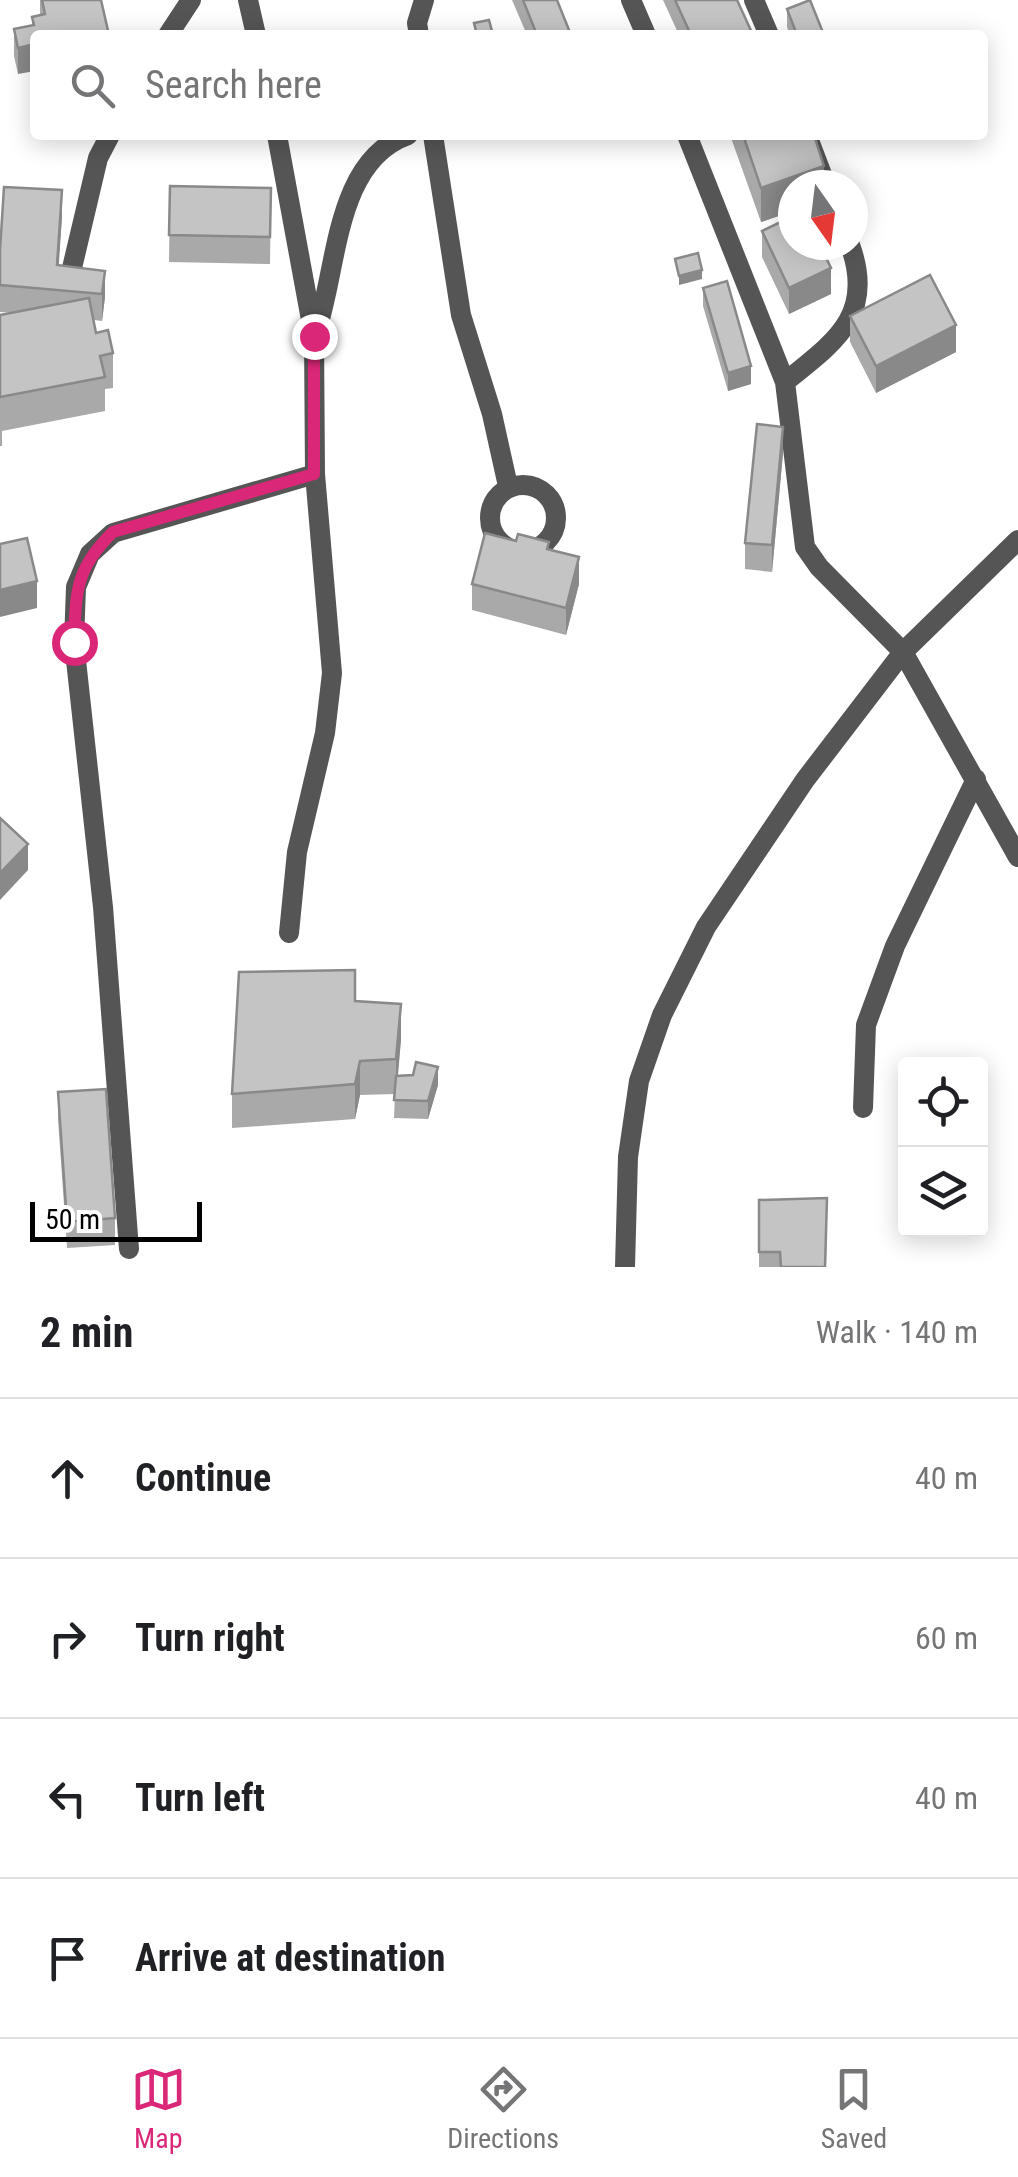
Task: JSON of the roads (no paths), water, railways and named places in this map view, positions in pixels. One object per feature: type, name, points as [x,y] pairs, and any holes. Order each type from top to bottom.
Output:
[{"type":"street","points":[[171,30],[192,0]]},
{"type":"street","points":[[248,0],[255,30]]},
{"type":"street","points":[[418,30],[424,0]]},
{"type":"street","points":[[631,0],[644,30]]},
{"type":"street","points":[[754,0],[767,30]]},
{"type":"street","points":[[72,268],[98,158],[107,140]]},
{"type":"street","points":[[278,140],[314,336],[314,474],[332,673],[325,733],[297,852],[289,933]]},
{"type":"street","points":[[314,336],[355,187],[371,158],[400,140]]},
{"type":"street","points":[[434,140],[461,316],[492,414],[508,486]]},
{"type":"street","points":[[689,140],[785,382],[805,547],[818,567],[902,652],[1018,858]]},
{"type":"street","points":[[809,140],[820,170]]},
{"type":"street","points":[[785,382],[844,334],[858,290],[853,260]]},
{"type":"street","points":[[130,1248],[104,907],[74,642],[76,587],[90,554],[113,532],[314,474]]},
{"type":"street","points":[[625,1267],[628,1157],[639,1082],[662,1016],[706,927],[805,780],[902,652],[1018,540]]},
{"type":"street","points":[[862,1108],[866,1025],[895,946],[976,779]]}]
